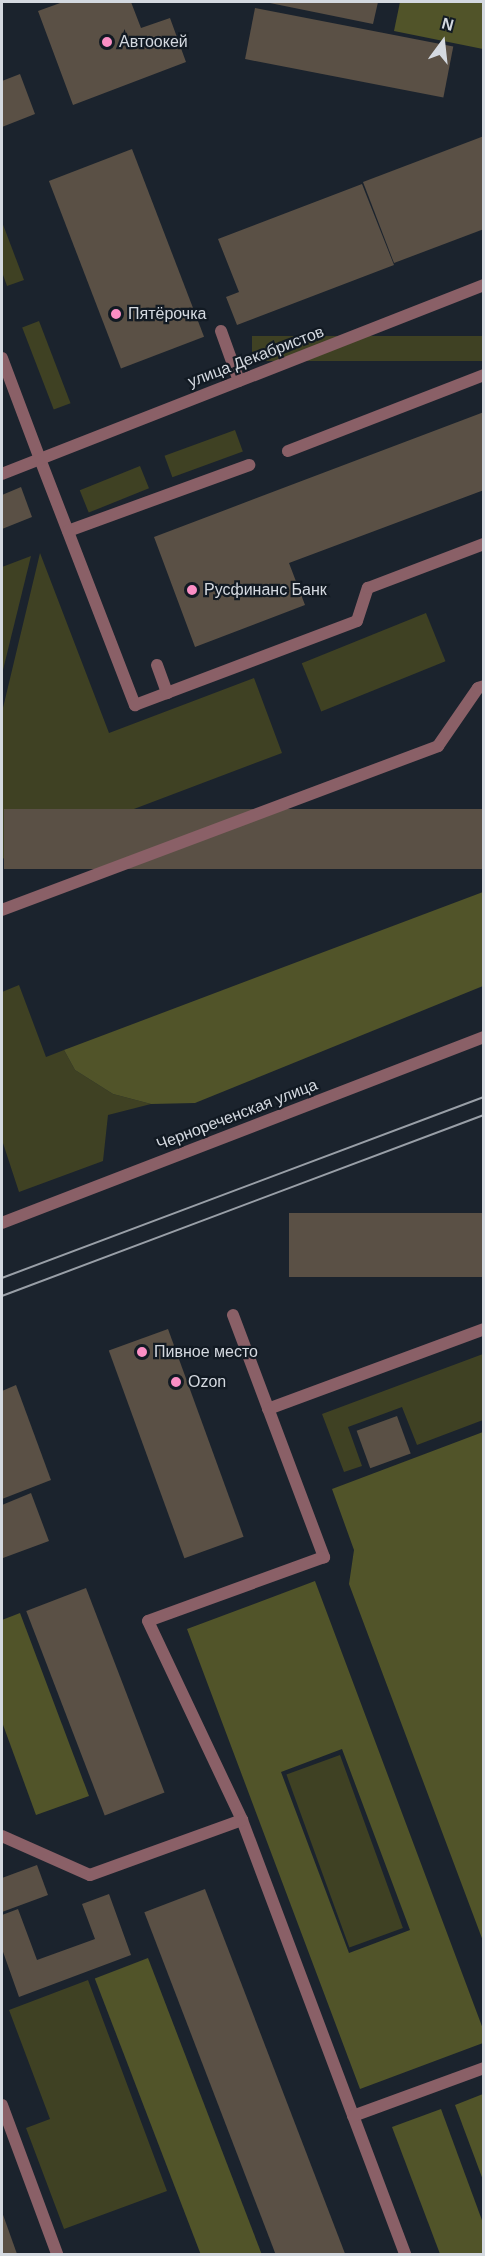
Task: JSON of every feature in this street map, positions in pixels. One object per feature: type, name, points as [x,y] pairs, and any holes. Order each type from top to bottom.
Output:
[{"type":"street","name":"улица Декабристов","points":[[2,474],[483,285]]},
{"type":"street","points":[[221,331],[239,381]]},
{"type":"street","points":[[2,358],[135,705],[357,621],[368,588],[483,544]]},
{"type":"street","points":[[288,451],[483,375]]},
{"type":"street","points":[[68,531],[249,465]]},
{"type":"street","points":[[157,666],[167,693]]},
{"type":"street","points":[[2,910],[438,746],[478,688],[483,686]]},
{"type":"street","name":"Чернореченская улица","points":[[2,1222],[483,1037]]},
{"type":"street","points":[[233,1315],[324,1557],[148,1622],[242,1820],[405,2254]]},
{"type":"street","points":[[268,1409],[483,1329]]},
{"type":"street","points":[[2,1836],[90,1875],[242,1820]]},
{"type":"street","points":[[353,2116],[483,2067]]},
{"type":"street","points":[[2,2106],[57,2254]]},
{"type":"green space","points":[[400,2],[483,2],[483,49],[394,31]]},
{"type":"green space","points":[[2,222],[24,280],[7,286],[2,272]]},
{"type":"green space","points":[[39,321],[71,403],[54,410],[22,327]]},
{"type":"green space","points":[[252,336],[483,336],[483,361],[252,361]]},
{"type":"green space","points":[[235,430],[243,452],[172,477],[165,456]]},
{"type":"green space","points":[[140,466],[149,488],[89,513],[80,490]]},
{"type":"green space","points":[[40,553],[109,733],[254,678],[282,753],[2,859],[2,712]]},
{"type":"green space","points":[[31,556],[2,674],[2,567]]},
{"type":"green space","points":[[426,613],[445,661],[321,711],[302,663]]},
{"type":"green space","points":[[483,892],[483,986],[195,1103],[151,1104],[113,1094],[75,1070],[64,1050]]},
{"type":"green space","points":[[19,985],[46,1057],[64,1050],[75,1070],[113,1094],[151,1104],[108,1115],[103,1161],[19,1192],[2,1140],[2,992]]},
{"type":"green space","points":[[483,1354],[483,1420],[417,1445],[402,1407],[348,1427],[362,1466],[344,1472],[322,1414]]},
{"type":"green space","points":[[484,1432],[483,1941],[349,1584],[354,1550],[332,1489]]},
{"type":"green space","points":[[315,1581],[483,2029],[483,2043],[360,2089],[187,1629]],"holes":[[[342,1749],[410,1930],[349,1953],[281,1772]]]},
{"type":"green space","points":[[20,1613],[89,1796],[36,1815],[2,1722],[2,1620]]},
{"type":"green space","points":[[340,1755],[403,1928],[349,1947],[286,1774]]},
{"type":"green space","points":[[148,1958],[261,2253],[201,2254],[95,1978]]},
{"type":"green space","points":[[88,1980],[167,2191],[64,2229],[26,2128],[50,2119],[9,2010]]},
{"type":"green space","points":[[484,2094],[483,2180],[455,2105]]},
{"type":"green space","points":[[441,2109],[483,2223],[483,2254],[440,2254],[392,2127]]},
{"type":"building","points":[[63,2],[131,2],[141,28],[170,18],[186,62],[73,105],[38,11]]},
{"type":"building","points":[[265,2],[378,2],[373,24]]},
{"type":"building","points":[[255,8],[453,47],[443,98],[245,59]]},
{"type":"building","points":[[20,74],[35,114],[2,127],[2,81]]},
{"type":"building","points":[[484,136],[484,229],[394,263],[363,182]]},
{"type":"building","points":[[132,149],[204,337],[121,369],[49,181]]},
{"type":"building","points":[[362,184],[394,265],[237,325],[226,297],[239,292],[218,239]]},
{"type":"building","points":[[484,412],[484,490],[289,563],[305,605],[195,647],[154,537]]},
{"type":"building","points":[[21,487],[32,517],[2,529],[2,495]]},
{"type":"building","points":[[4,809],[484,809],[484,869],[4,869]]},
{"type":"building","points":[[289,1213],[484,1213],[484,1277],[289,1277]]},
{"type":"building","points":[[168,1329],[244,1537],[184,1558],[109,1351]]},
{"type":"building","points":[[16,1385],[51,1480],[2,1499],[2,1391]]},
{"type":"building","points":[[397,1416],[411,1454],[370,1468],[357,1431]]},
{"type":"building","points":[[31,1493],[49,1541],[3,1558],[2,1505]]},
{"type":"building","points":[[86,1588],[164,1792],[105,1815],[26,1611]]},
{"type":"building","points":[[37,1865],[48,1895],[2,1912],[2,1878]]},
{"type":"building","points":[[205,1889],[345,2253],[275,2254],[144,1912]]},
{"type":"building","points":[[109,1894],[131,1955],[19,1997],[2,1949],[2,1915],[18,1909],[37,1960],[95,1939],[82,1904]]},
{"type":"building","points":[[2,2212],[17,2254],[2,2254]]},
{"type":"tram line","points":[[2,1278],[484,1097]]},
{"type":"tram line","points":[[2,1296],[484,1115]]},
{"type":"place","name":"Автоокей","points":[[107,42]]},
{"type":"place","name":"Пятёрочка","points":[[116,314]]},
{"type":"place","name":"Русфинанс Банк","points":[[192,590]]},
{"type":"place","name":"Пивное место","points":[[142,1352]]},
{"type":"place","name":"Ozon","points":[[176,1382]]}]
